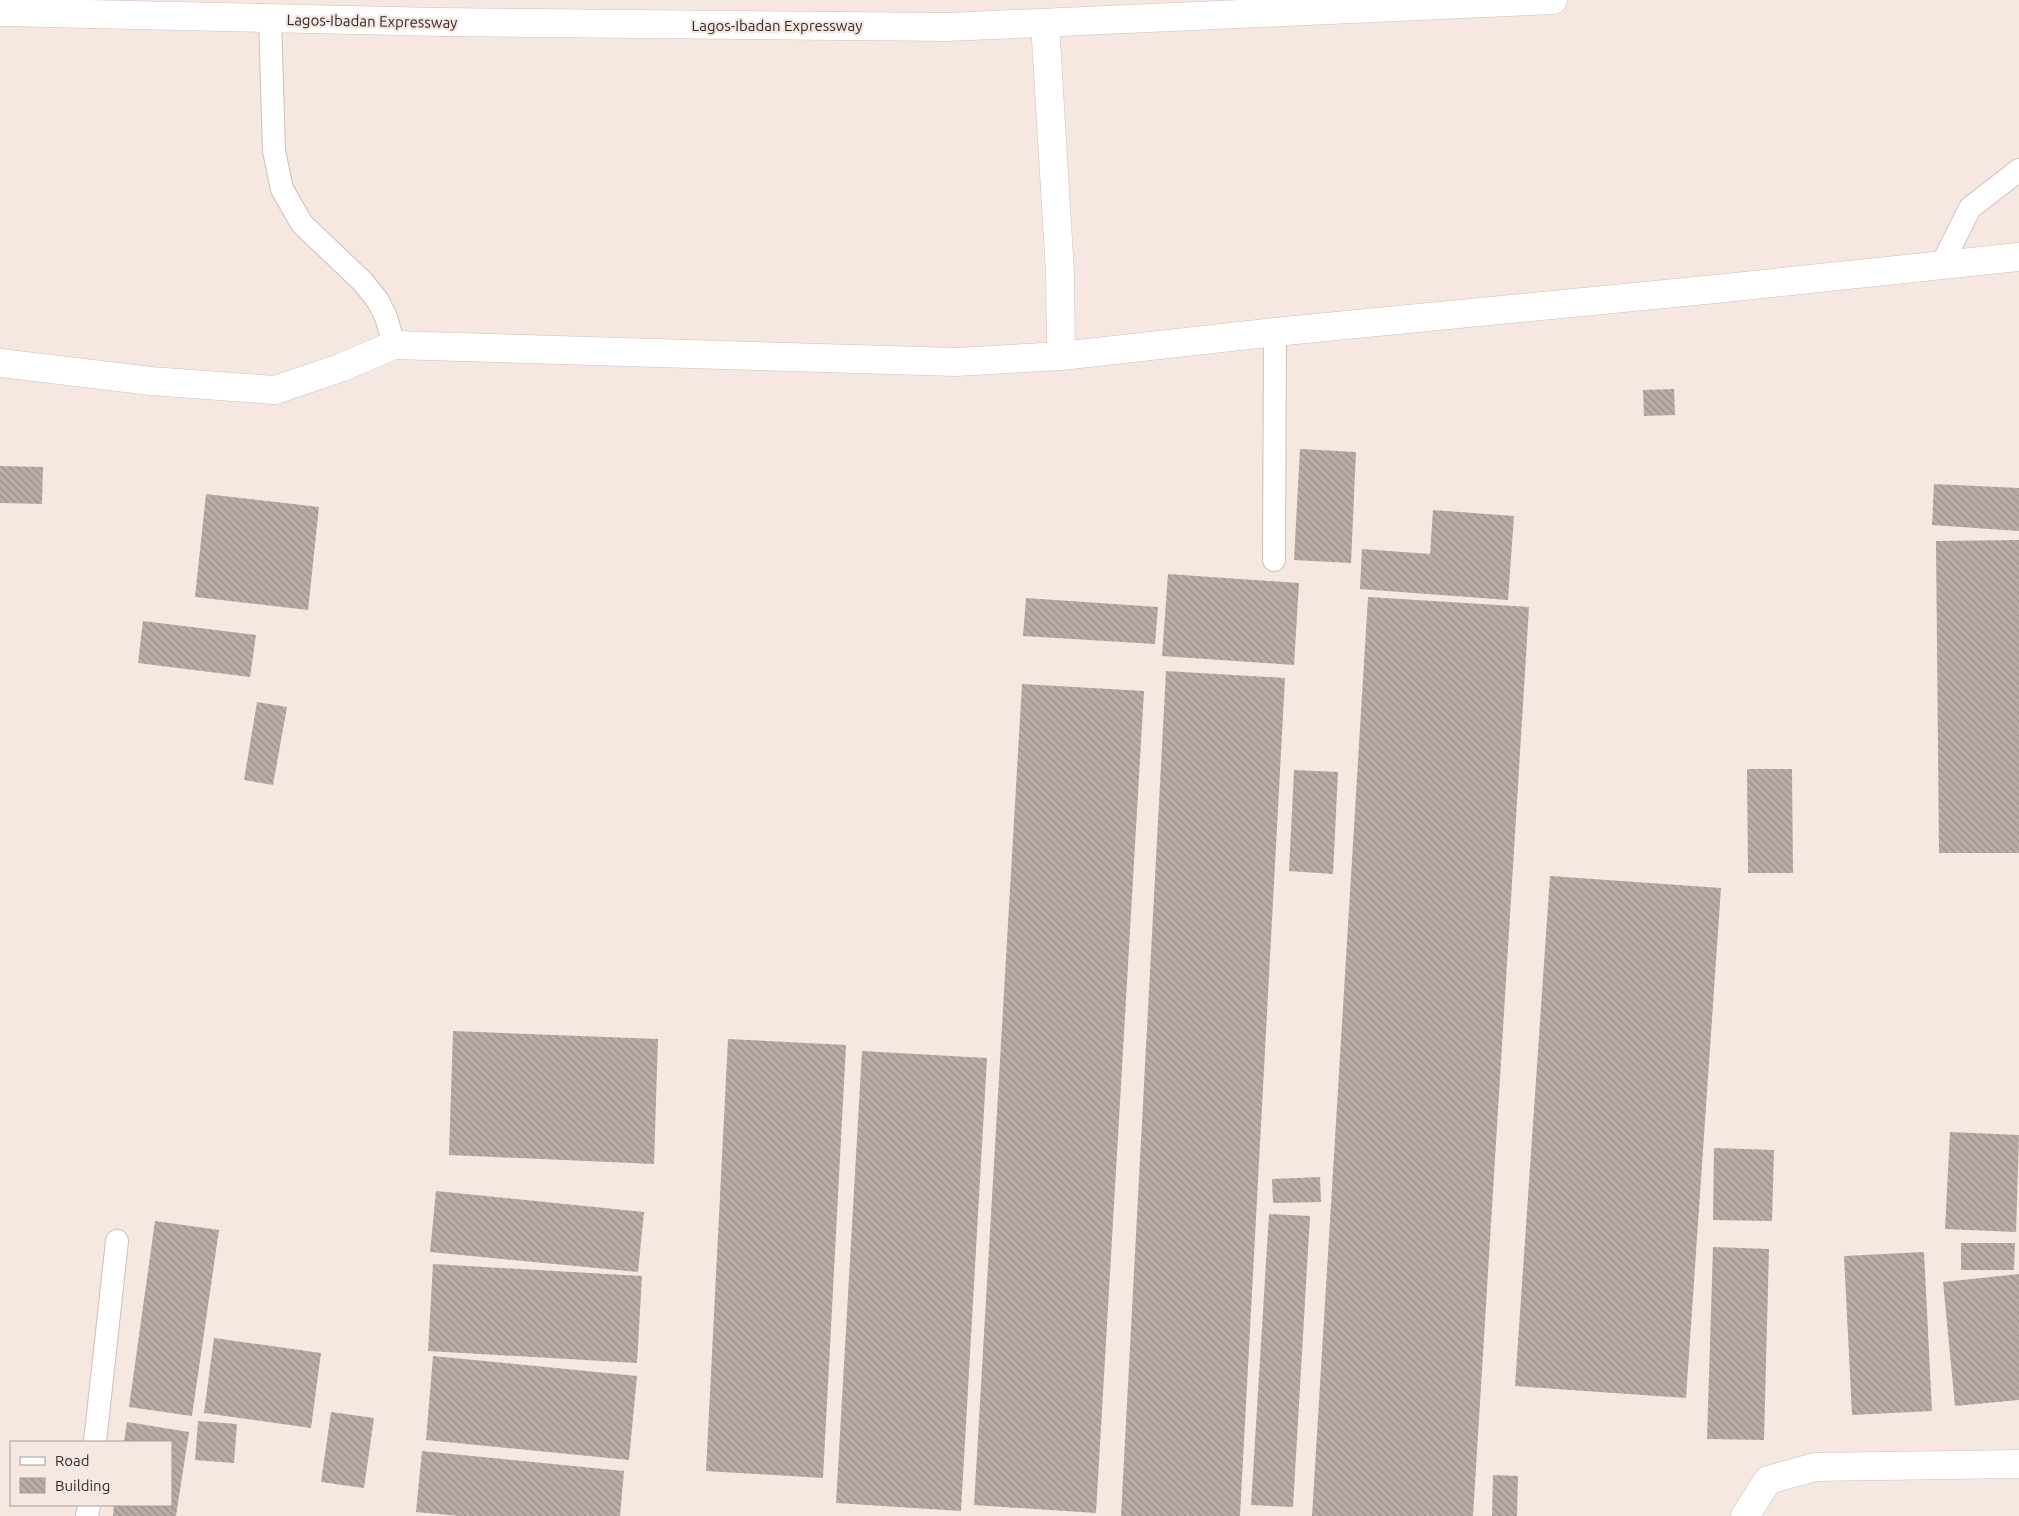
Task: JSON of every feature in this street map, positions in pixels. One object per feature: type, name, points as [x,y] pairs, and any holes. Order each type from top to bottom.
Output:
[{"type":"main road","name":"Lagos-Ibadan Expressway","points":[[0,12],[449,22],[948,27],[1498,4],[1553,0]]},
{"type":"main road","points":[[1045,23],[1060,273],[1061,356]]},
{"type":"main road","points":[[0,363],[151,381],[275,390],[340,368],[394,345],[956,362],[1061,356],[1274,332],[2019,258]]},
{"type":"main road","points":[[1745,1516],[1768,1480],[1815,1467],[2019,1464]]},
{"type":"lane","points":[[270,18],[274,151],[282,189],[302,224],[363,282],[378,301],[386,317],[394,345]]},
{"type":"lane","points":[[1942,266],[1970,208],[2019,170]]},
{"type":"lane","points":[[1274,332],[1274,560]]},
{"type":"lane","points":[[95,1441],[117,1242]]},
{"type":"building","points":[[1674,389],[1675,415],[1644,416],[1643,390]]},
{"type":"building","points":[[1300,449],[1356,452],[1351,563],[1294,560]]},
{"type":"building","points":[[0,466],[43,467],[42,504],[0,503]]},
{"type":"building","points":[[1934,484],[2019,488],[2019,531],[1932,525]]},
{"type":"building","points":[[206,494],[319,507],[308,610],[195,597]]},
{"type":"building","points":[[1433,510],[1514,516],[1508,600],[1360,589],[1362,549],[1430,554]]},
{"type":"building","points":[[2019,540],[2019,853],[1939,853],[1936,541]]},
{"type":"building","points":[[1168,574],[1299,583],[1294,665],[1162,656]]},
{"type":"building","points":[[1368,597],[1529,607],[1473,1516],[1312,1516]]},
{"type":"building","points":[[1026,598],[1158,607],[1155,644],[1023,636]]},
{"type":"building","points":[[143,621],[256,635],[250,677],[138,663]]},
{"type":"building","points":[[1166,671],[1285,678],[1240,1516],[1121,1516]]},
{"type":"building","points":[[1022,684],[1144,691],[1096,1513],[974,1505]]},
{"type":"building","points":[[257,702],[287,707],[273,785],[244,780]]},
{"type":"building","points":[[1747,769],[1792,769],[1793,873],[1748,873]]},
{"type":"building","points":[[1294,770],[1338,772],[1333,874],[1289,871]]},
{"type":"building","points":[[1550,876],[1721,888],[1686,1398],[1515,1386]]},
{"type":"building","points":[[453,1031],[658,1039],[654,1164],[449,1155]]},
{"type":"building","points":[[728,1039],[846,1045],[823,1478],[706,1471]]},
{"type":"building","points":[[862,1051],[987,1058],[961,1511],[836,1503]]},
{"type":"building","points":[[1950,1132],[2019,1135],[2016,1232],[1945,1229]]},
{"type":"building","points":[[1714,1148],[1774,1150],[1772,1221],[1713,1220]]},
{"type":"building","points":[[1320,1177],[1321,1202],[1273,1203],[1272,1179]]},
{"type":"building","points":[[436,1191],[644,1212],[638,1272],[430,1252]]},
{"type":"building","points":[[1269,1214],[1310,1216],[1293,1507],[1251,1505]]},
{"type":"building","points":[[155,1221],[219,1230],[192,1416],[129,1407]]},
{"type":"building","points":[[1961,1243],[2015,1243],[2014,1270],[1961,1270]]},
{"type":"building","points":[[1713,1247],[1769,1249],[1764,1440],[1707,1439]]},
{"type":"building","points":[[1924,1252],[1932,1411],[1852,1415],[1844,1256]]},
{"type":"building","points":[[433,1264],[642,1276],[637,1363],[428,1351]]},
{"type":"building","points":[[2019,1274],[2019,1400],[1955,1406],[1943,1282]]},
{"type":"building","points":[[214,1338],[321,1353],[311,1428],[204,1413]]},
{"type":"building","points":[[433,1356],[637,1376],[629,1460],[426,1440]]},
{"type":"building","points":[[331,1412],[374,1418],[364,1488],[321,1482]]},
{"type":"building","points":[[198,1421],[237,1424],[234,1463],[195,1460]]},
{"type":"building","points":[[127,1422],[189,1432],[176,1516],[113,1516],[114,1506],[172,1506],[172,1441],[124,1441]]},
{"type":"building","points":[[422,1451],[624,1471],[620,1516],[459,1516],[416,1512]]},
{"type":"building","points":[[1493,1475],[1518,1476],[1517,1516],[1492,1516]]}]
